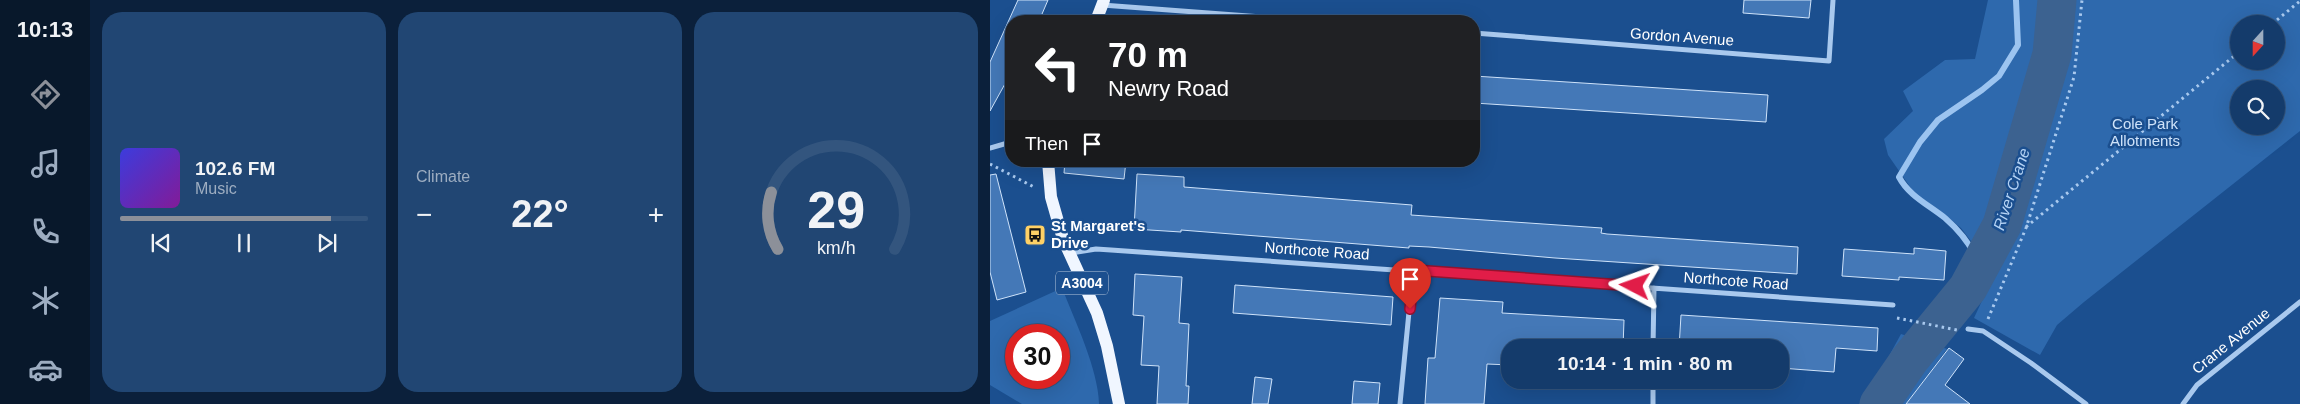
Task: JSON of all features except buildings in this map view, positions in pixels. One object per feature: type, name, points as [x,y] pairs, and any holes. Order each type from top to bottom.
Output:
[{"type":"main road","points":[[1098,15],[1103,2]]},
{"type":"main road","name":"A3004","points":[[1048,167],[1051,197],[1068,254],[1097,313],[1107,346],[1119,404]]},
{"type":"street","name":"Gordon Avenue","points":[[1480,34],[1829,60],[1833,0]]},
{"type":"street","points":[[1103,2],[1247,15]]},
{"type":"street","points":[[990,148],[1005,144]]},
{"type":"street","name":"Northcote Road","points":[[1068,254],[1096,249],[1893,305]]},
{"type":"street","points":[[1400,404],[1414,270]]},
{"type":"street","points":[[1653,339],[1654,288]]},
{"type":"street","name":"Crane Avenue","points":[[2183,404],[2197,384],[2300,302]]},
{"type":"street","points":[[1968,329],[1983,331],[2031,363],[2086,404]]},
{"type":"street","points":[[1653,389],[1653,404]]},
{"type":"path","points":[[1983,331],[2026,228],[2074,77],[2082,0]]},
{"type":"path","points":[[2283,15],[2300,1]]},
{"type":"path","points":[[2026,228],[2230,59]]},
{"type":"path","points":[[990,164],[1034,187]]},
{"type":"path","points":[[1902,319],[1954,331]]},
{"type":"green space","points":[[1988,0],[2046,0],[2040,50],[2025,106],[1991,219],[1977,249],[1961,228],[1938,209],[1915,194],[1888,155],[1884,139],[1913,111],[1903,91],[1945,60],[1975,59]]},
{"type":"green space","name":"Cole Park Allotments","points":[[2072,0],[2300,0],[2300,131],[2057,325],[2040,355],[1974,318],[2015,230],[2053,111],[2070,24]]},
{"type":"green space","points":[[1062,288],[1095,376],[1099,404],[1022,404],[990,385],[990,321]]},
{"type":"green space","points":[[1901,334],[1947,349],[1906,404],[1859,404],[1866,398]]},
{"type":"waterway","points":[[1980,266],[1970,246],[1956,228],[1908,190],[1899,177],[1920,142],[1938,120],[1999,76],[2018,45],[2016,0]]},
{"type":"waterway","name":"River Crane","points":[[1879,404],[1910,359],[1968,288],[2002,225],[2052,54],[2057,0]]},
{"type":"place","name":"St Margaret's Drive","points":[[1035,235]]},
{"type":"route","points":[[1410,309],[1414,270],[1635,286]]}]
